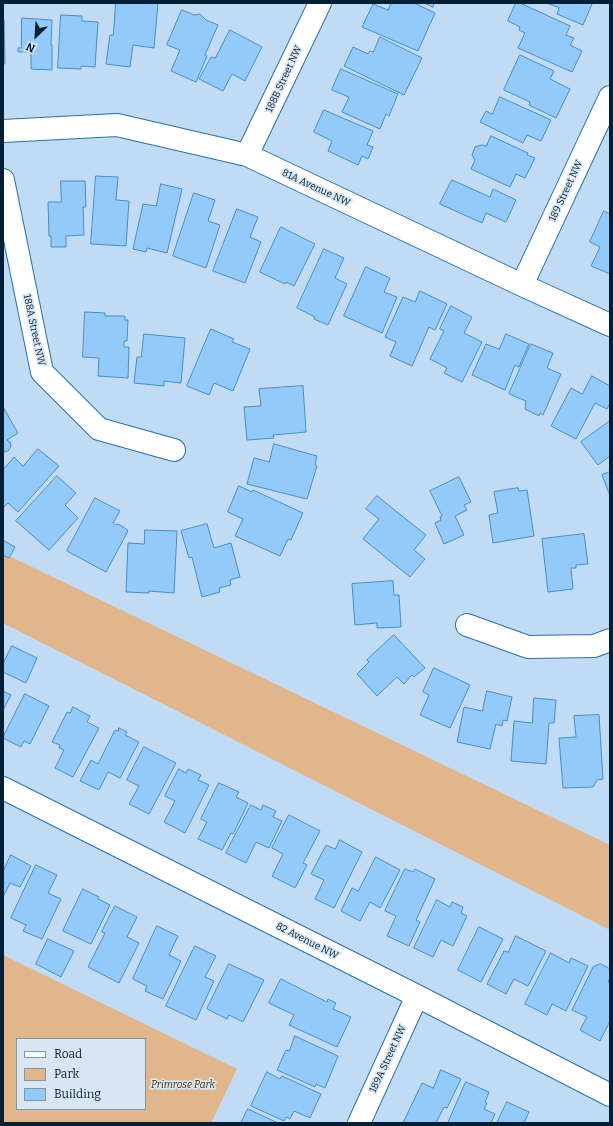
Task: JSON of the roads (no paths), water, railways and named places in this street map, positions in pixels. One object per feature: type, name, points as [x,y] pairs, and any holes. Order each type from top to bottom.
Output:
[{"type":"street","name":"188B Street NW","points":[[247,155],[320,3]]},
{"type":"street","name":"189 Street NW","points":[[522,285],[610,97]]},
{"type":"street","name":"81A Avenue NW","points":[[3,131],[117,125],[247,155],[610,325]]},
{"type":"street","name":"188A Street NW","points":[[3,180],[42,372],[99,430],[174,450]]},
{"type":"street","points":[[467,625],[528,647],[594,646],[610,640]]},
{"type":"street","name":"82 Avenue NW","points":[[3,788],[417,996],[610,1095]]},
{"type":"street","name":"189A Street NW","points":[[359,1123],[417,996]]},
{"type":"park label","name":"Primrose Park","points":[[183,1085]]}]
